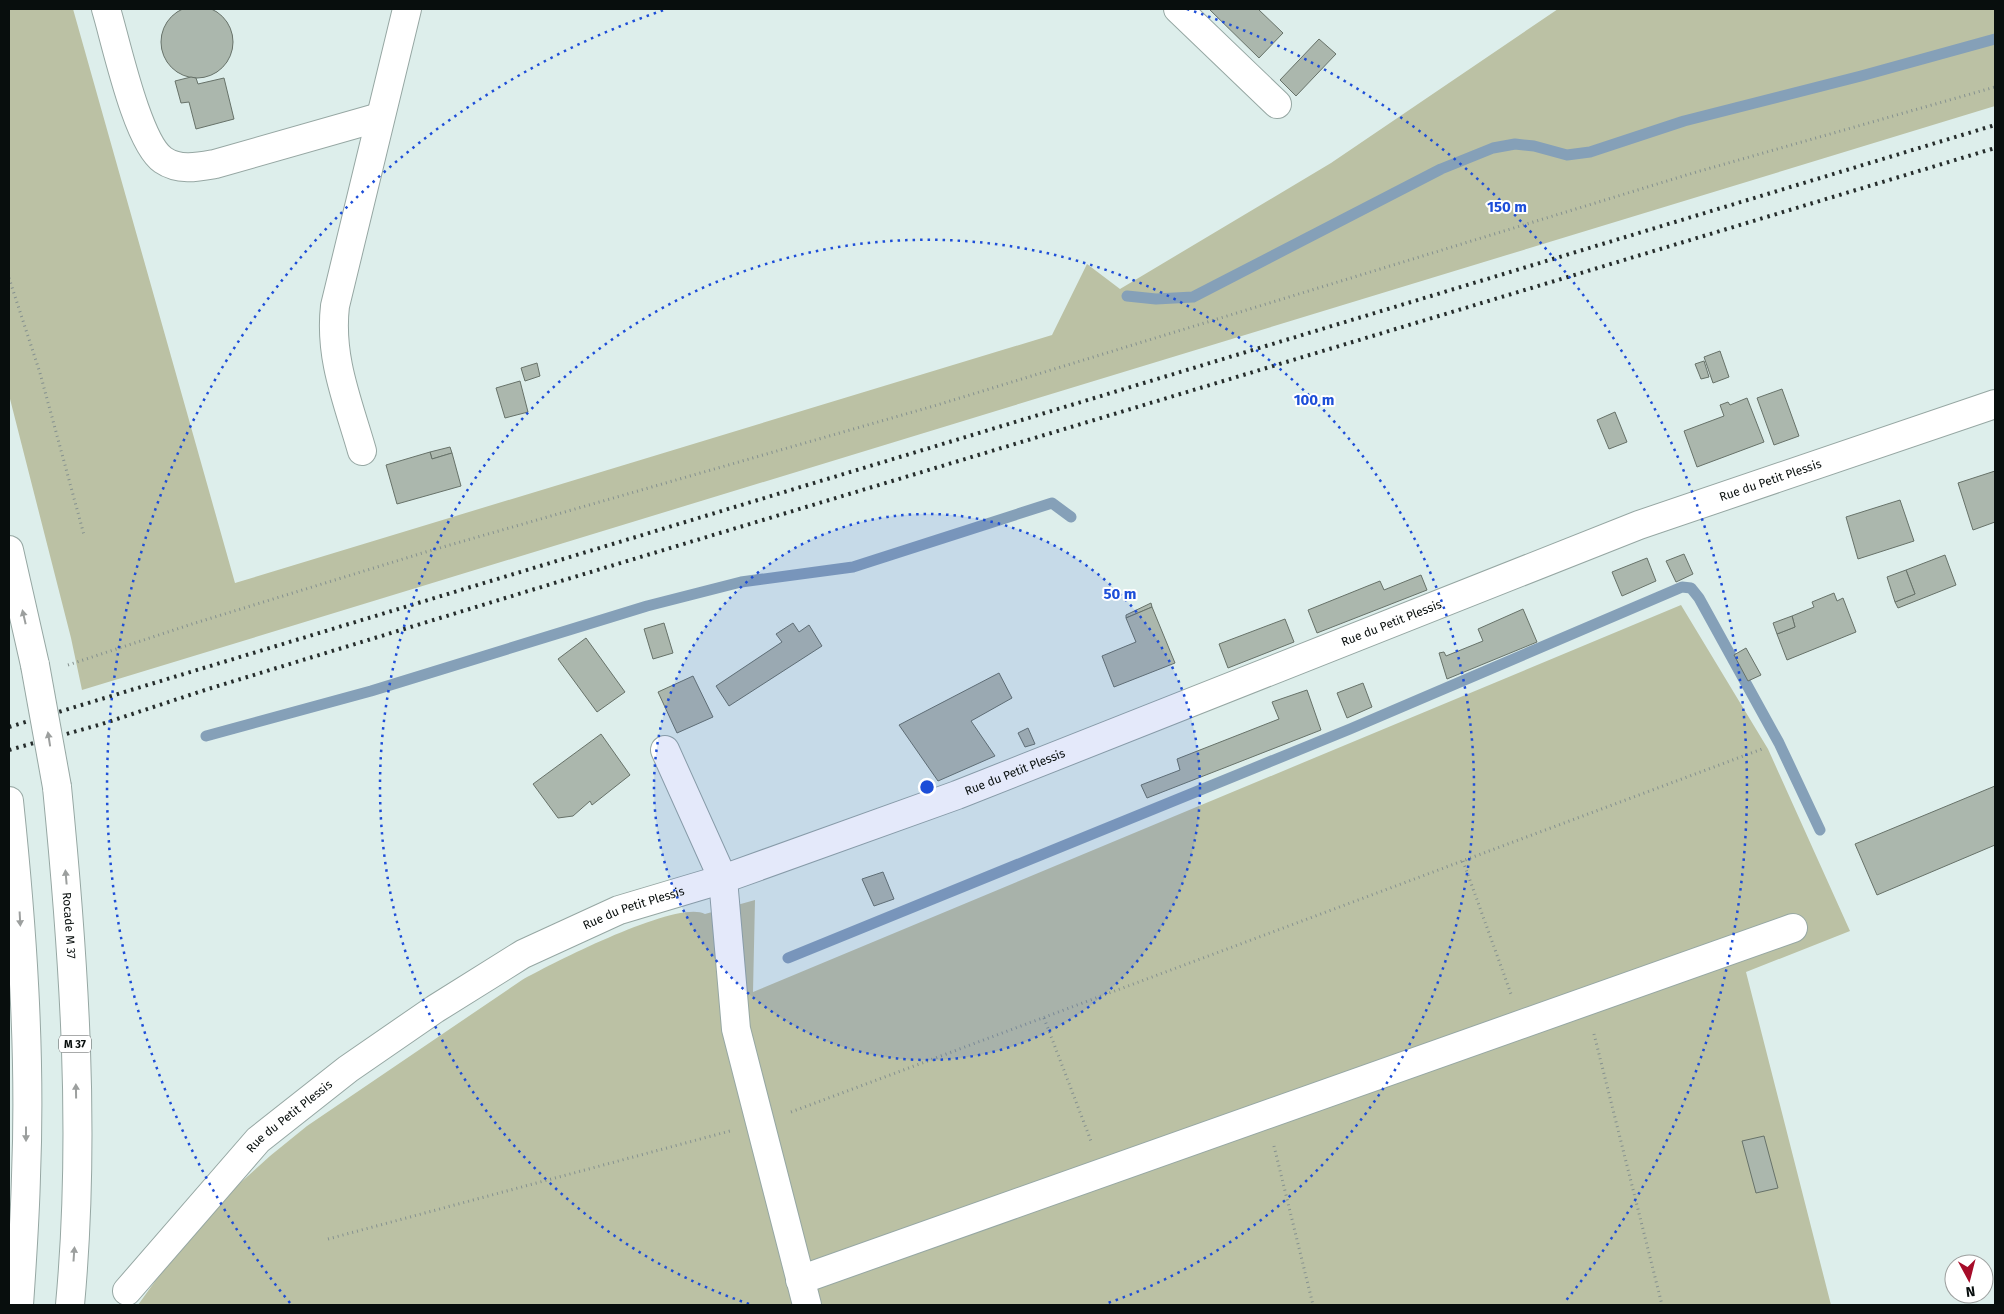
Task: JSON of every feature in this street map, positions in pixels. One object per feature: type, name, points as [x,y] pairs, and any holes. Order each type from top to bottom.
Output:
[{"type":"main road","points":[[106,9],[136,110],[147,139],[156,154],[176,166],[191,168],[215,164],[380,117]]},
{"type":"main road","points":[[362,451],[333,346],[335,306],[407,9]]},
{"type":"main road","points":[[1178,9],[1277,104]]},
{"type":"main road","name":"Rue du Petit Plessis","points":[[127,1291],[258,1140],[348,1069],[435,1010],[523,954],[619,910],[723,879],[957,795],[1639,525],[1995,404]]},
{"type":"main road","name":"Rocade M 37","points":[[9,550],[35,665],[57,787],[74,984],[77,1208],[70,1304]]},
{"type":"main road","points":[[665,750],[723,879],[736,1030],[804,1293],[1104,1173],[1793,928]]},
{"type":"main road","points":[[9,801],[20,907],[26,1071],[26,1175],[19,1305]]},
{"type":"path","points":[[64,667],[192,624],[429,551],[937,405],[1693,173],[1995,87]]},
{"type":"path","points":[[9,278],[40,373],[84,535]]},
{"type":"path","points":[[328,1239],[759,1123],[1762,749]]},
{"type":"path","points":[[1463,861],[1522,1025]]},
{"type":"path","points":[[1585,1002],[1662,1305]]},
{"type":"path","points":[[1044,1018],[1104,1173]]},
{"type":"path","points":[[1266,1115],[1313,1305]]},
{"type":"green space","points":[[9,9],[73,9],[235,583],[1052,335],[1087,264],[1120,289],[1331,163],[1558,9],[1995,9],[1995,106],[82,690],[71,638],[9,395]]},
{"type":"green space","points":[[1681,605],[1768,749],[1850,931],[1746,972],[1831,1305],[138,1305],[171,1259],[229,1193],[307,1126],[522,980],[585,948],[642,924],[669,916],[690,912],[705,914],[755,900],[753,992]]},
{"type":"building","points":[[197,6],[211,9],[223,16],[230,28],[233,42],[230,56],[223,68],[211,75],[197,78],[183,75],[171,68],[164,56],[161,42],[164,28],[171,16],[183,9]]},
{"type":"building","points":[[1209,9],[1258,9],[1283,33],[1259,58]]},
{"type":"building","points":[[1319,39],[1336,54],[1296,96],[1280,80]]},
{"type":"building","points":[[191,77],[196,78],[198,84],[224,78],[234,119],[196,129],[189,102],[181,103],[175,81]]},
{"type":"building","points":[[1720,351],[1729,377],[1713,383],[1704,357]]},
{"type":"building","points":[[1704,361],[1709,377],[1701,379],[1695,364]]},
{"type":"building","points":[[537,363],[540,376],[525,381],[521,368]]},
{"type":"building","points":[[520,381],[528,412],[505,418],[496,388]]},
{"type":"building","points":[[1782,389],[1799,436],[1774,445],[1757,398]]},
{"type":"building","points":[[1747,398],[1764,442],[1697,467],[1684,431],[1724,416],[1720,405],[1728,402],[1730,405]]},
{"type":"building","points":[[1615,412],[1627,442],[1609,449],[1597,420]]},
{"type":"building","points":[[450,447],[452,453],[432,459],[430,452]]},
{"type":"building","points":[[430,452],[432,459],[452,453],[461,486],[397,504],[386,465]]},
{"type":"building","points":[[1995,471],[1995,522],[1973,530],[1958,483]]},
{"type":"building","points":[[1900,500],[1914,541],[1858,559],[1846,517]]},
{"type":"building","points":[[1684,554],[1693,574],[1676,582],[1666,561]]},
{"type":"building","points":[[1945,555],[1956,585],[1898,608],[1895,602],[1915,594],[1906,570]]},
{"type":"building","points":[[1647,558],[1656,581],[1622,596],[1612,572]]},
{"type":"building","points":[[1906,570],[1915,594],[1895,602],[1887,577]]},
{"type":"building","points":[[1421,575],[1427,590],[1317,633],[1308,610],[1380,581],[1384,590]]},
{"type":"building","points":[[1834,593],[1837,601],[1843,598],[1856,632],[1787,660],[1777,634],[1795,627],[1792,616],[1814,607],[1812,602]]},
{"type":"building","points":[[1151,603],[1152,607],[1126,618],[1126,615]]},
{"type":"building","points":[[1152,607],[1175,663],[1114,687],[1102,656],[1136,642],[1126,618]]},
{"type":"building","points":[[1523,609],[1537,642],[1447,679],[1439,653],[1444,652],[1446,656],[1483,641],[1478,629]]},
{"type":"building","points":[[1792,616],[1795,627],[1777,634],[1773,623]]},
{"type":"building","points":[[1285,619],[1294,642],[1228,668],[1219,644]]},
{"type":"building","points":[[664,623],[673,653],[653,659],[644,629]]},
{"type":"building","points":[[793,623],[799,632],[809,625],[822,646],[729,706],[716,686],[782,642],[776,634]]},
{"type":"building","points":[[586,638],[625,692],[597,712],[558,659]]},
{"type":"building","points":[[1746,648],[1761,675],[1748,681],[1734,655]]},
{"type":"building","points":[[999,673],[1012,698],[971,721],[995,756],[938,781],[899,725]]},
{"type":"building","points":[[693,676],[713,717],[677,733],[658,692]]},
{"type":"building","points":[[1363,683],[1372,707],[1347,718],[1337,693]]},
{"type":"building","points":[[1307,690],[1321,730],[1147,798],[1141,785],[1180,770],[1177,759],[1279,719],[1272,702]]},
{"type":"building","points":[[1028,728],[1035,744],[1025,747],[1018,733]]},
{"type":"building","points":[[601,734],[630,775],[592,805],[590,801],[573,816],[558,818],[533,784]]},
{"type":"building","points":[[1995,786],[1995,845],[1877,895],[1855,844]]},
{"type":"building","points":[[883,872],[894,899],[874,906],[862,879]]},
{"type":"building","points":[[1764,1136],[1778,1188],[1756,1193],[1742,1141]]},
{"type":"waterway","points":[[1127,296],[1156,299],[1193,297],[1441,169],[1493,148],[1515,144],[1534,146],[1567,155],[1590,152],[1684,121],[1861,76],[1995,39]]},
{"type":"waterway","points":[[206,736],[371,691],[647,606],[741,582],[853,567],[1052,503],[1071,517]]},
{"type":"waterway","points":[[788,958],[1350,729],[1682,587],[1691,588],[1699,598],[1779,743],[1820,830]]},
{"type":"railway","points":[[9,727],[1995,125]]},
{"type":"railway","points":[[9,750],[102,724],[208,689],[561,581],[1995,148]]}]
